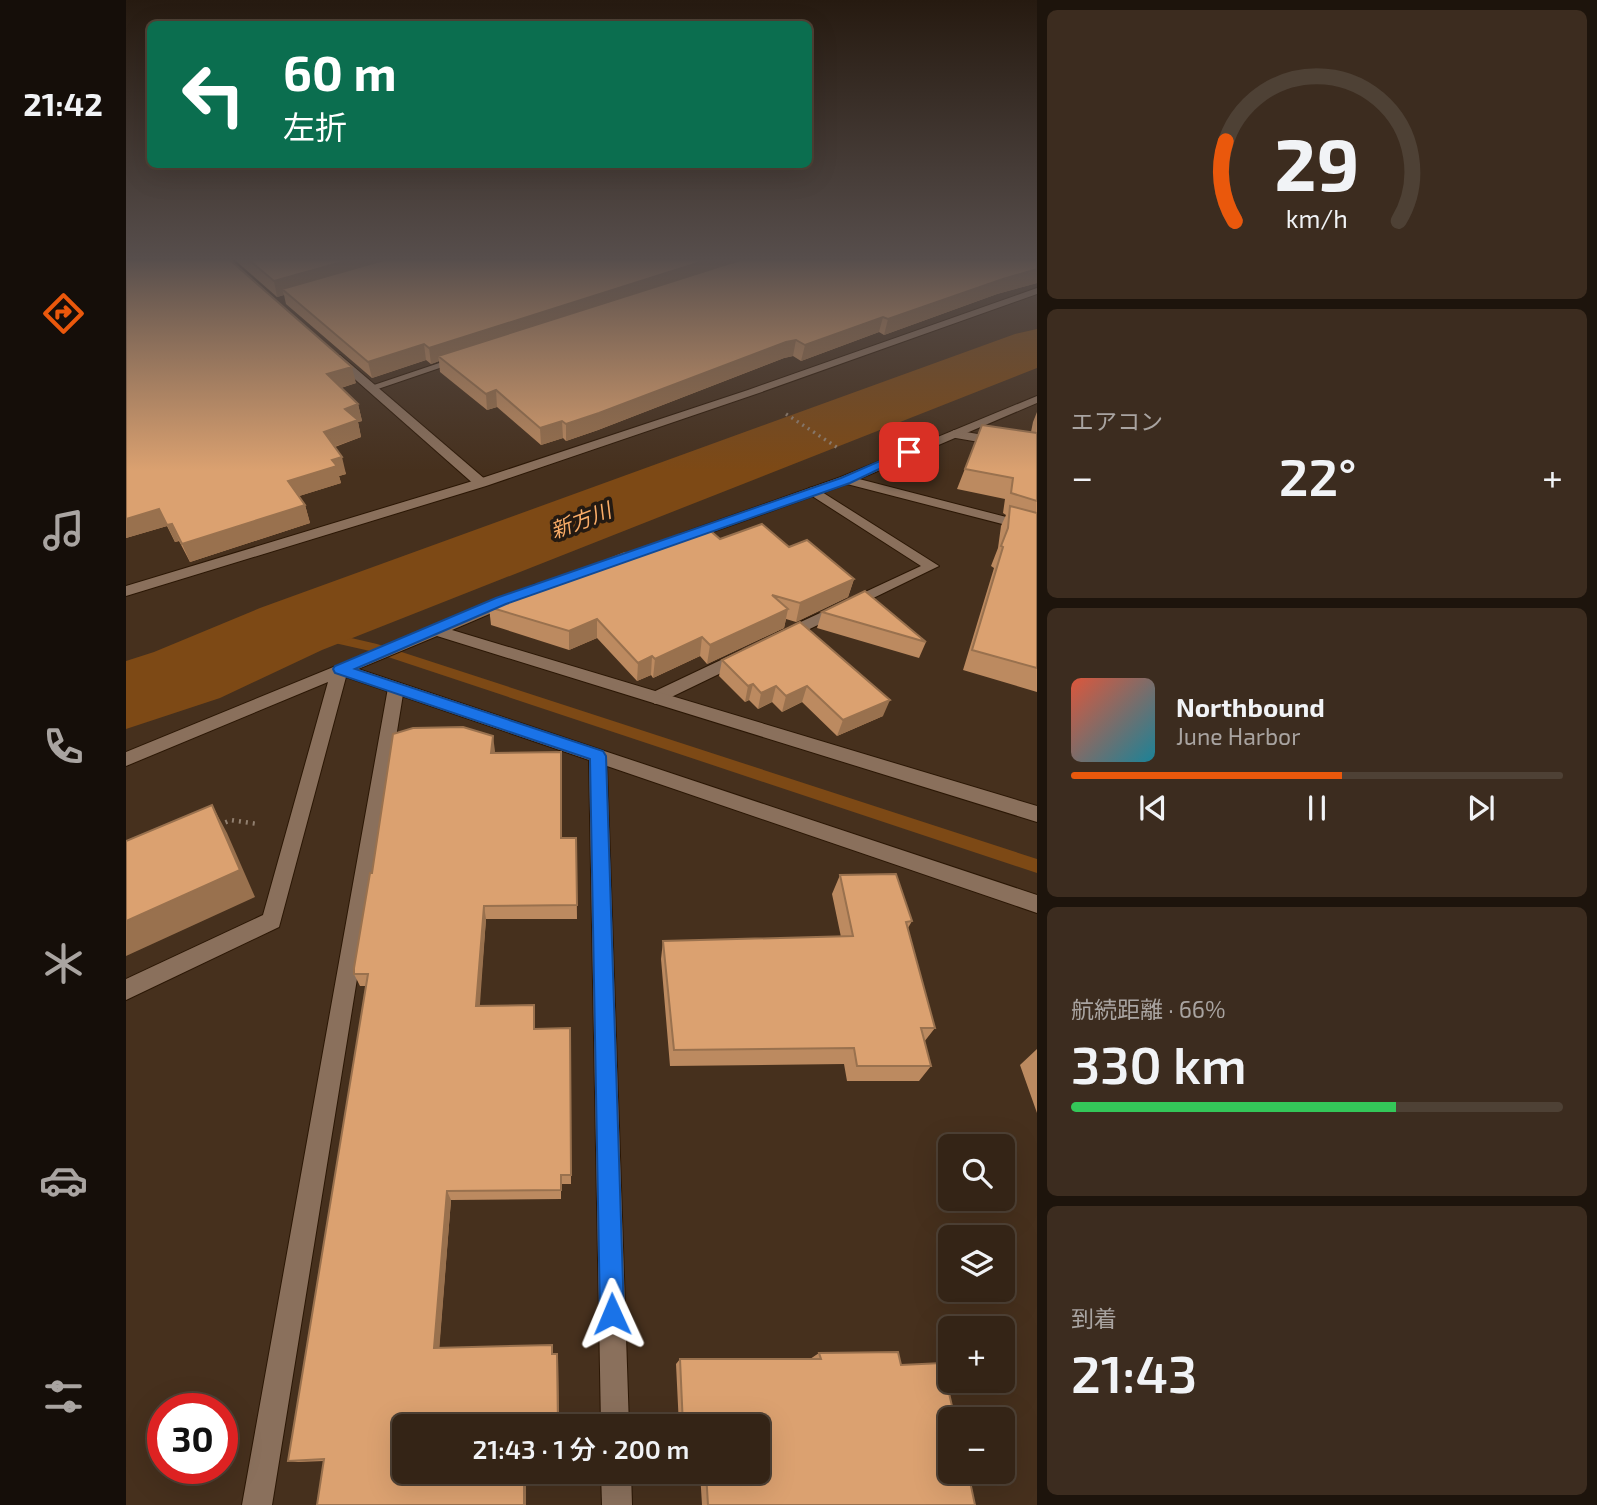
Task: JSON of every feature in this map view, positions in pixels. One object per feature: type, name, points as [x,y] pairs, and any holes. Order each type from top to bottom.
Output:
[{"type":"street","points":[[126,591],[481,483],[926,330]]},
{"type":"street","points":[[322,345],[481,483]]},
{"type":"street","points":[[371,387],[467,357]]},
{"type":"street","points":[[671,542],[846,480],[1037,400]]},
{"type":"street","points":[[954,434],[1037,448]]},
{"type":"street","points":[[846,480],[1037,529]]},
{"type":"street","points":[[654,698],[932,566],[814,491]]},
{"type":"street","points":[[126,759],[553,583]]},
{"type":"street","points":[[434,630],[1037,814]]},
{"type":"street","points":[[340,669],[1037,904]]},
{"type":"street","points":[[126,990],[272,921],[340,669]]},
{"type":"street","points":[[257,1505],[396,688]]},
{"type":"street","points":[[598,756],[615,1414]]},
{"type":"street","points":[[616,1484],[617,1505]]},
{"type":"path","points":[[781,411],[845,453]]},
{"type":"path","points":[[208,829],[231,820],[296,830]]},
{"type":"building","points":[[126,330],[310,330],[352,367],[327,374],[358,404],[345,409],[358,420],[324,432],[342,457],[332,460],[337,466],[288,481],[305,505],[182,544],[172,524],[167,525],[159,509],[126,519]]},
{"type":"building","points":[[331,330],[485,330],[429,348],[424,344],[368,362]]},
{"type":"building","points":[[519,330],[846,330],[805,345],[796,340],[786,342],[599,413],[566,424],[562,421],[540,428],[496,390],[486,394],[438,356]]},
{"type":"building","points":[[982,425],[1037,433],[1037,501],[1011,493],[1013,478],[965,469]]},
{"type":"building","points":[[1010,506],[1037,513],[1037,668],[972,650],[1003,547],[1001,546],[1008,528]]},
{"type":"building","points":[[762,524],[789,547],[807,540],[854,579],[800,603],[772,595],[788,609],[710,645],[702,637],[655,659],[652,656],[638,663],[597,619],[569,631],[489,607],[625,553],[628,556],[707,528],[720,539]]},
{"type":"building","points":[[865,591],[926,642],[822,612]]},
{"type":"building","points":[[800,622],[890,700],[843,720],[807,686],[786,696],[776,686],[761,693],[753,684],[748,686],[722,660]]},
{"type":"building","points":[[463,727],[493,736],[491,753],[561,752],[561,838],[576,838],[577,905],[484,906],[476,1006],[534,1005],[534,1029],[570,1028],[571,1175],[561,1175],[561,1190],[447,1191],[434,1348],[552,1345],[552,1354],[557,1354],[558,1414],[392,1414],[392,1484],[524,1484],[524,1505],[317,1505],[324,1459],[288,1461],[368,974],[354,974],[354,968],[372,873],[393,734],[413,728]]},
{"type":"building","points":[[212,805],[240,870],[126,921],[126,841]]},
{"type":"building","points":[[896,874],[912,921],[906,922],[935,1028],[921,1028],[931,1066],[857,1066],[854,1048],[674,1050],[663,941],[853,936],[840,875]]},
{"type":"building","points":[[898,1352],[901,1365],[938,1363],[938,1393],[949,1393],[952,1407],[938,1407],[938,1484],[971,1484],[975,1505],[708,1505],[707,1484],[770,1484],[770,1414],[682,1414],[680,1359],[821,1359],[819,1353]]},
{"type":"waterway","name":"新方川","points":[[126,695],[187,675],[291,629],[1037,347]]},
{"type":"waterway","points":[[291,629],[372,647],[1037,866]]},
{"type":"route","points":[[612,1314],[598,756],[340,669],[501,601],[846,480],[909,452]]}]
